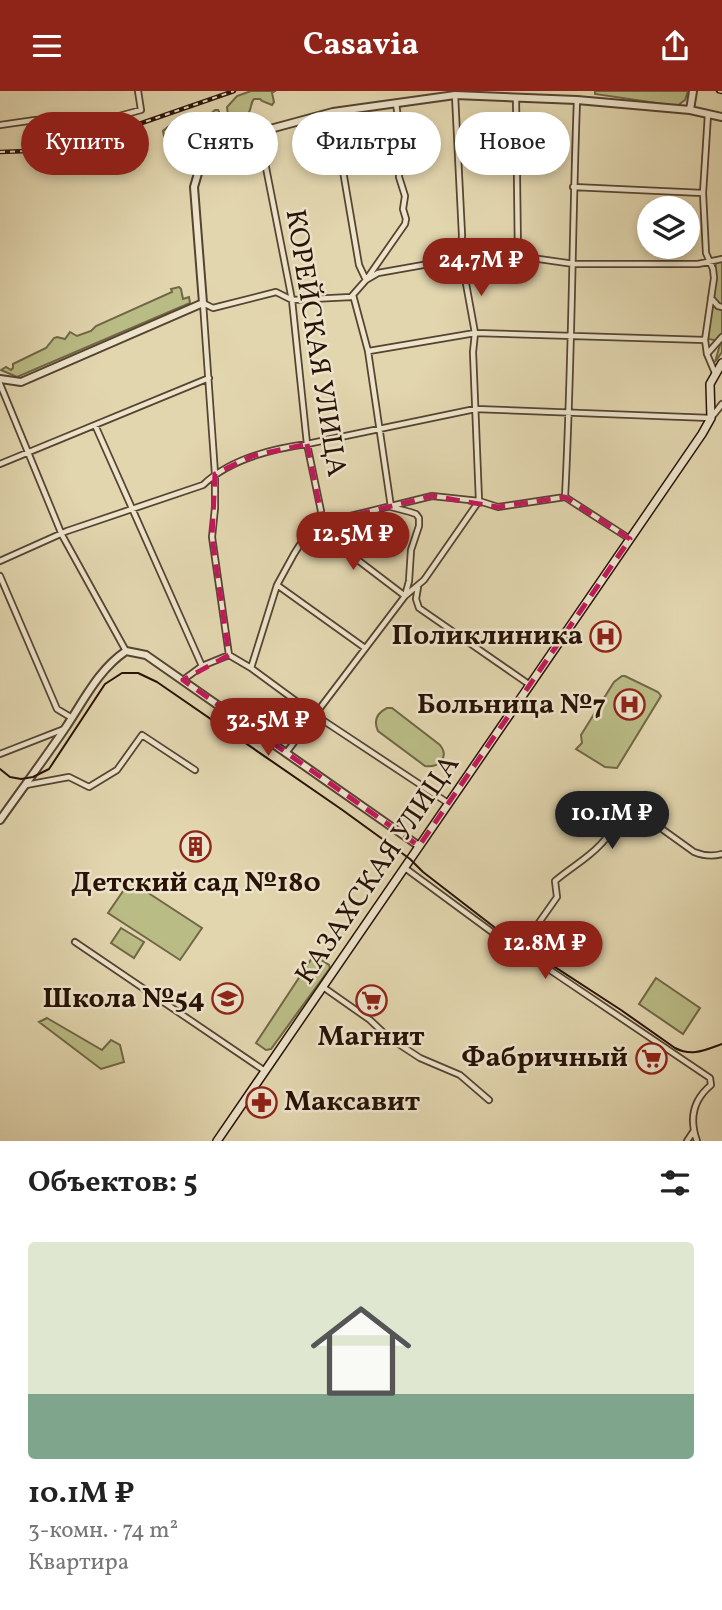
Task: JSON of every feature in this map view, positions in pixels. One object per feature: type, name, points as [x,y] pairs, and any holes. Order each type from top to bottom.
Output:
[{"type":"main road","points":[[711,418],[710,384],[722,363]]},
{"type":"main road","name":"КАЗАХСКАЯ УЛИЦА","points":[[218,1141],[711,418]]},
{"type":"street","points":[[0,124],[119,116],[141,110],[138,91]]},
{"type":"street","points":[[690,110],[693,91]]},
{"type":"street","points":[[286,754],[405,596],[424,580],[480,501],[473,352],[475,333],[461,256],[455,95]]},
{"type":"street","points":[[333,112],[455,95],[577,100],[690,110],[722,117]]},
{"type":"street","points":[[516,97],[518,256]]},
{"type":"street","points":[[565,496],[570,413],[577,100]]},
{"type":"street","points":[[203,303],[213,308],[276,292],[292,300],[353,295],[405,224],[405,196],[399,177],[396,103]]},
{"type":"street","points":[[708,114],[703,193],[706,253],[714,278],[705,340],[707,354],[715,373]]},
{"type":"street","points":[[198,175],[194,187],[215,474],[212,537],[229,655]]},
{"type":"street","name":"КОРЕЙСКАЯ УЛИЦА","points":[[267,175],[292,300],[307,444],[321,512],[317,529]]},
{"type":"street","points":[[344,175],[359,265],[366,280]]},
{"type":"street","points":[[573,187],[703,193]]},
{"type":"street","points":[[366,280],[378,272],[461,256],[518,256],[574,264],[698,264],[722,259]]},
{"type":"street","points":[[353,295],[368,351],[391,507]]},
{"type":"street","points":[[711,297],[722,307]]},
{"type":"street","points":[[126,651],[62,535],[0,381],[21,382],[203,303]]},
{"type":"street","points":[[368,351],[475,333],[705,340]]},
{"type":"street","points":[[707,354],[722,337]]},
{"type":"street","points":[[0,464],[209,378]]},
{"type":"street","points":[[0,561],[62,535],[203,485],[215,474],[252,456],[287,447],[475,409],[711,418],[722,404]]},
{"type":"street","points":[[94,425],[202,666]]},
{"type":"street","points":[[251,668],[277,585],[293,554],[317,529],[334,520],[432,496],[480,501],[498,507],[565,496],[630,539]]},
{"type":"street","points":[[391,507],[410,512],[419,518],[419,527],[411,550],[405,596]]},
{"type":"street","points":[[317,529],[405,596]]},
{"type":"street","points":[[0,576],[57,709],[72,718]]},
{"type":"street","points":[[419,583],[416,590],[419,608],[530,685]]},
{"type":"street","points":[[277,585],[365,648]]},
{"type":"street","points":[[0,820],[101,674],[114,659],[126,651],[146,655],[419,846]]},
{"type":"street","points":[[183,680],[202,666],[229,655]]},
{"type":"street","points":[[229,655],[314,715],[449,803]]},
{"type":"street","points":[[0,754],[65,728]]},
{"type":"street","points":[[25,785],[69,777],[89,787],[117,770],[142,735],[195,770]]},
{"type":"street","points":[[519,951],[557,897],[555,881],[601,844],[630,810],[637,811],[694,852],[705,856],[722,854]]},
{"type":"street","points":[[405,868],[519,951],[710,1078],[711,1084],[693,1108],[693,1132],[697,1141]]},
{"type":"street","points":[[75,942],[266,1071]]},
{"type":"street","points":[[323,987],[370,1020],[388,1037],[420,1058],[460,1075],[489,1100]]},
{"type":"street","points":[[687,1141],[693,1132]]},
{"type":"highlighted area","points":[[307,444],[323,523],[432,496],[498,507],[565,497],[630,539],[419,846],[183,680],[229,655],[212,537],[215,474],[252,456]]},
{"type":"green space","points":[[251,91],[275,91],[272,93],[272,105],[254,99],[249,112],[228,112],[227,107],[237,96]]},
{"type":"green space","points":[[595,91],[688,91],[685,100],[677,106],[595,94]]},
{"type":"green space","points":[[722,261],[722,352],[715,362],[721,341],[708,339],[716,263]]},
{"type":"green space","points":[[179,287],[183,299],[189,297],[190,303],[17,377],[1,370],[6,367],[11,370],[13,364],[46,348],[54,338],[65,339],[70,332],[77,336],[91,331],[96,326]]},
{"type":"green space","points":[[622,676],[658,692],[661,696],[617,768],[605,767],[576,749],[582,743],[581,735],[614,682]]},
{"type":"green space","points":[[387,708],[392,708],[440,745],[444,754],[438,764],[425,766],[378,731],[377,717]]},
{"type":"green space","points":[[130,881],[202,928],[180,960],[108,913]]},
{"type":"green space","points":[[121,928],[144,942],[134,958],[111,943]]},
{"type":"green space","points":[[314,955],[330,968],[271,1049],[266,1050],[256,1043]]},
{"type":"green space","points":[[656,978],[700,1008],[683,1034],[639,1004]]},
{"type":"green space","points":[[47,1018],[102,1050],[111,1040],[120,1045],[124,1062],[101,1069],[39,1022]]},
{"type":"tram line","points":[[0,769],[10,777],[21,779],[33,777],[49,769],[105,684],[122,673],[138,673],[157,682],[341,809],[410,859],[498,930],[675,1048],[693,1052],[722,1044]]},
{"type":"railway","points":[[0,152],[66,145],[110,134],[234,91]]},
{"type":"railway","points":[[718,91],[722,92]]},
{"type":"place","name":"Поликлиника","points":[[606,636]]},
{"type":"place","name":"Больница №7","points":[[629,705]]},
{"type":"place","name":"Детский сад №180","points":[[196,846]]},
{"type":"place","name":"Школа №54","points":[[228,999]]},
{"type":"place","name":"Магнит","points":[[371,1000]]},
{"type":"place","name":"Фабричный","points":[[651,1058]]},
{"type":"place","name":"Максавит","points":[[261,1102]]}]
